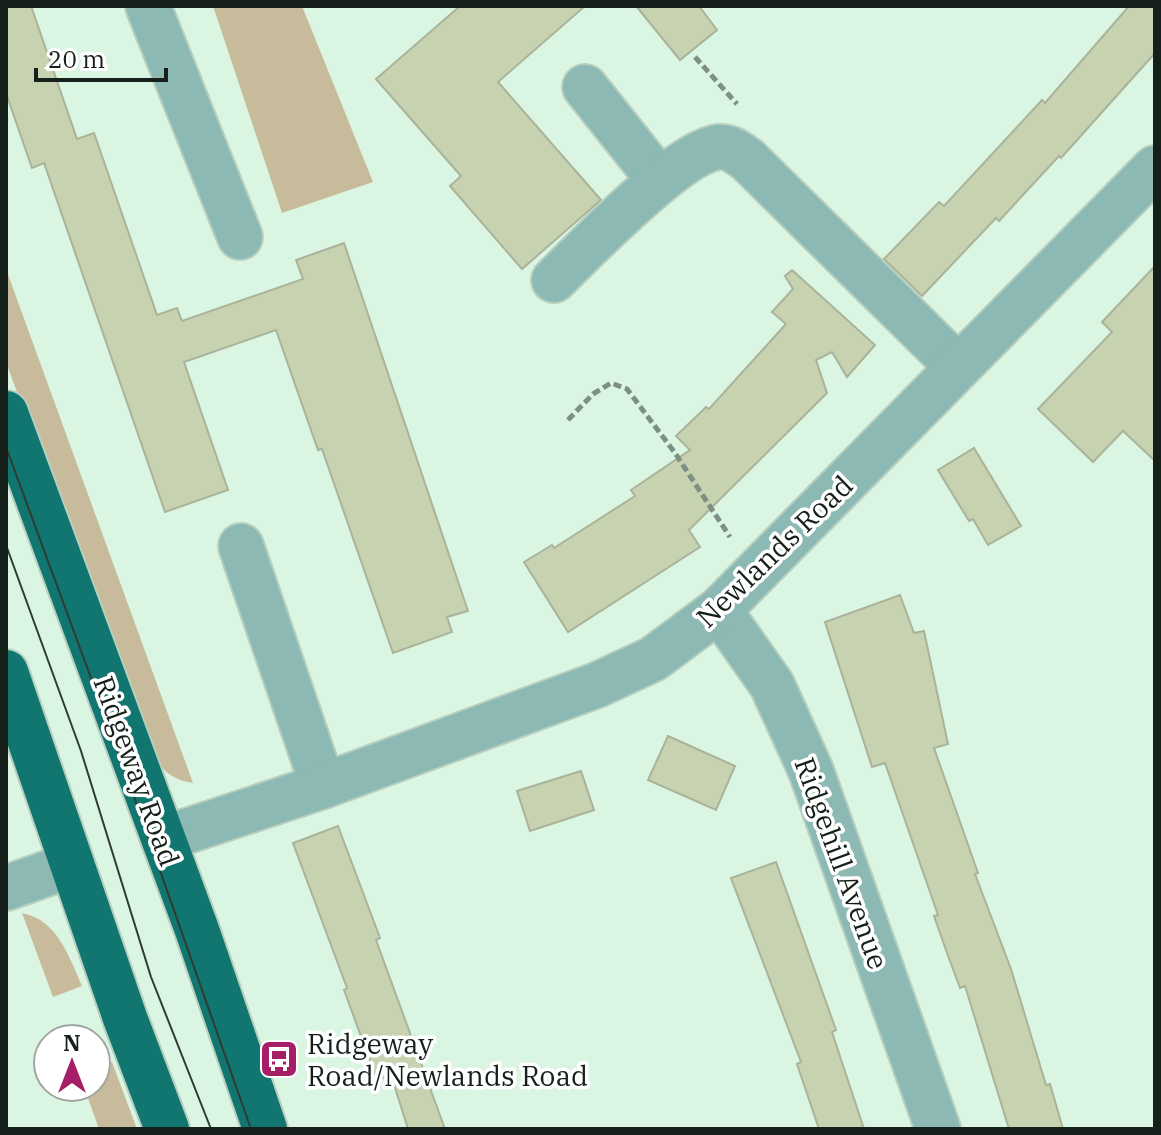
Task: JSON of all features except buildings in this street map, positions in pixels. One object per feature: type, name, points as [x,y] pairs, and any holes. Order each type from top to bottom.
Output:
[{"type":"highway","name":"Ridgeway Road","points":[[6,413],[163,839],[265,1129]]},
{"type":"highway","points":[[6,672],[71,865],[167,1129]]},
{"type":"street","points":[[148,6],[240,237]]},
{"type":"street","points":[[585,87],[660,181]]},
{"type":"street","points":[[554,280],[660,181],[688,159],[716,147],[729,147],[747,159],[958,367]]},
{"type":"street","name":"Newlands Road","points":[[163,839],[323,786],[597,685],[653,659],[719,610],[1155,168]]},
{"type":"street","points":[[241,546],[323,786]]},
{"type":"street","name":"Ridgehill Avenue","points":[[719,610],[772,685],[811,771],[938,1129]]},
{"type":"street","points":[[6,888],[71,865]]},
{"type":"path","points":[[568,420],[593,394],[611,383],[627,389],[675,453],[755,574]]},
{"type":"shaded area","points":[[213,6],[302,6],[373,182],[282,213]]},
{"type":"shaded area","points":[[6,269],[193,783],[168,773],[149,753],[6,362]]},
{"type":"shaded area","points":[[22,913],[45,923],[61,941],[82,986],[53,997]]},
{"type":"shaded area","points":[[112,1062],[137,1129],[99,1129],[90,1103],[112,1103]]},
{"type":"tram line","points":[[6,447],[119,754],[251,1129]]},
{"type":"tram line","points":[[6,545],[81,751],[151,977],[211,1129]]},
{"type":"place","name":"Ridgeway Road/Newlands Road","points":[[279,1059]]}]
